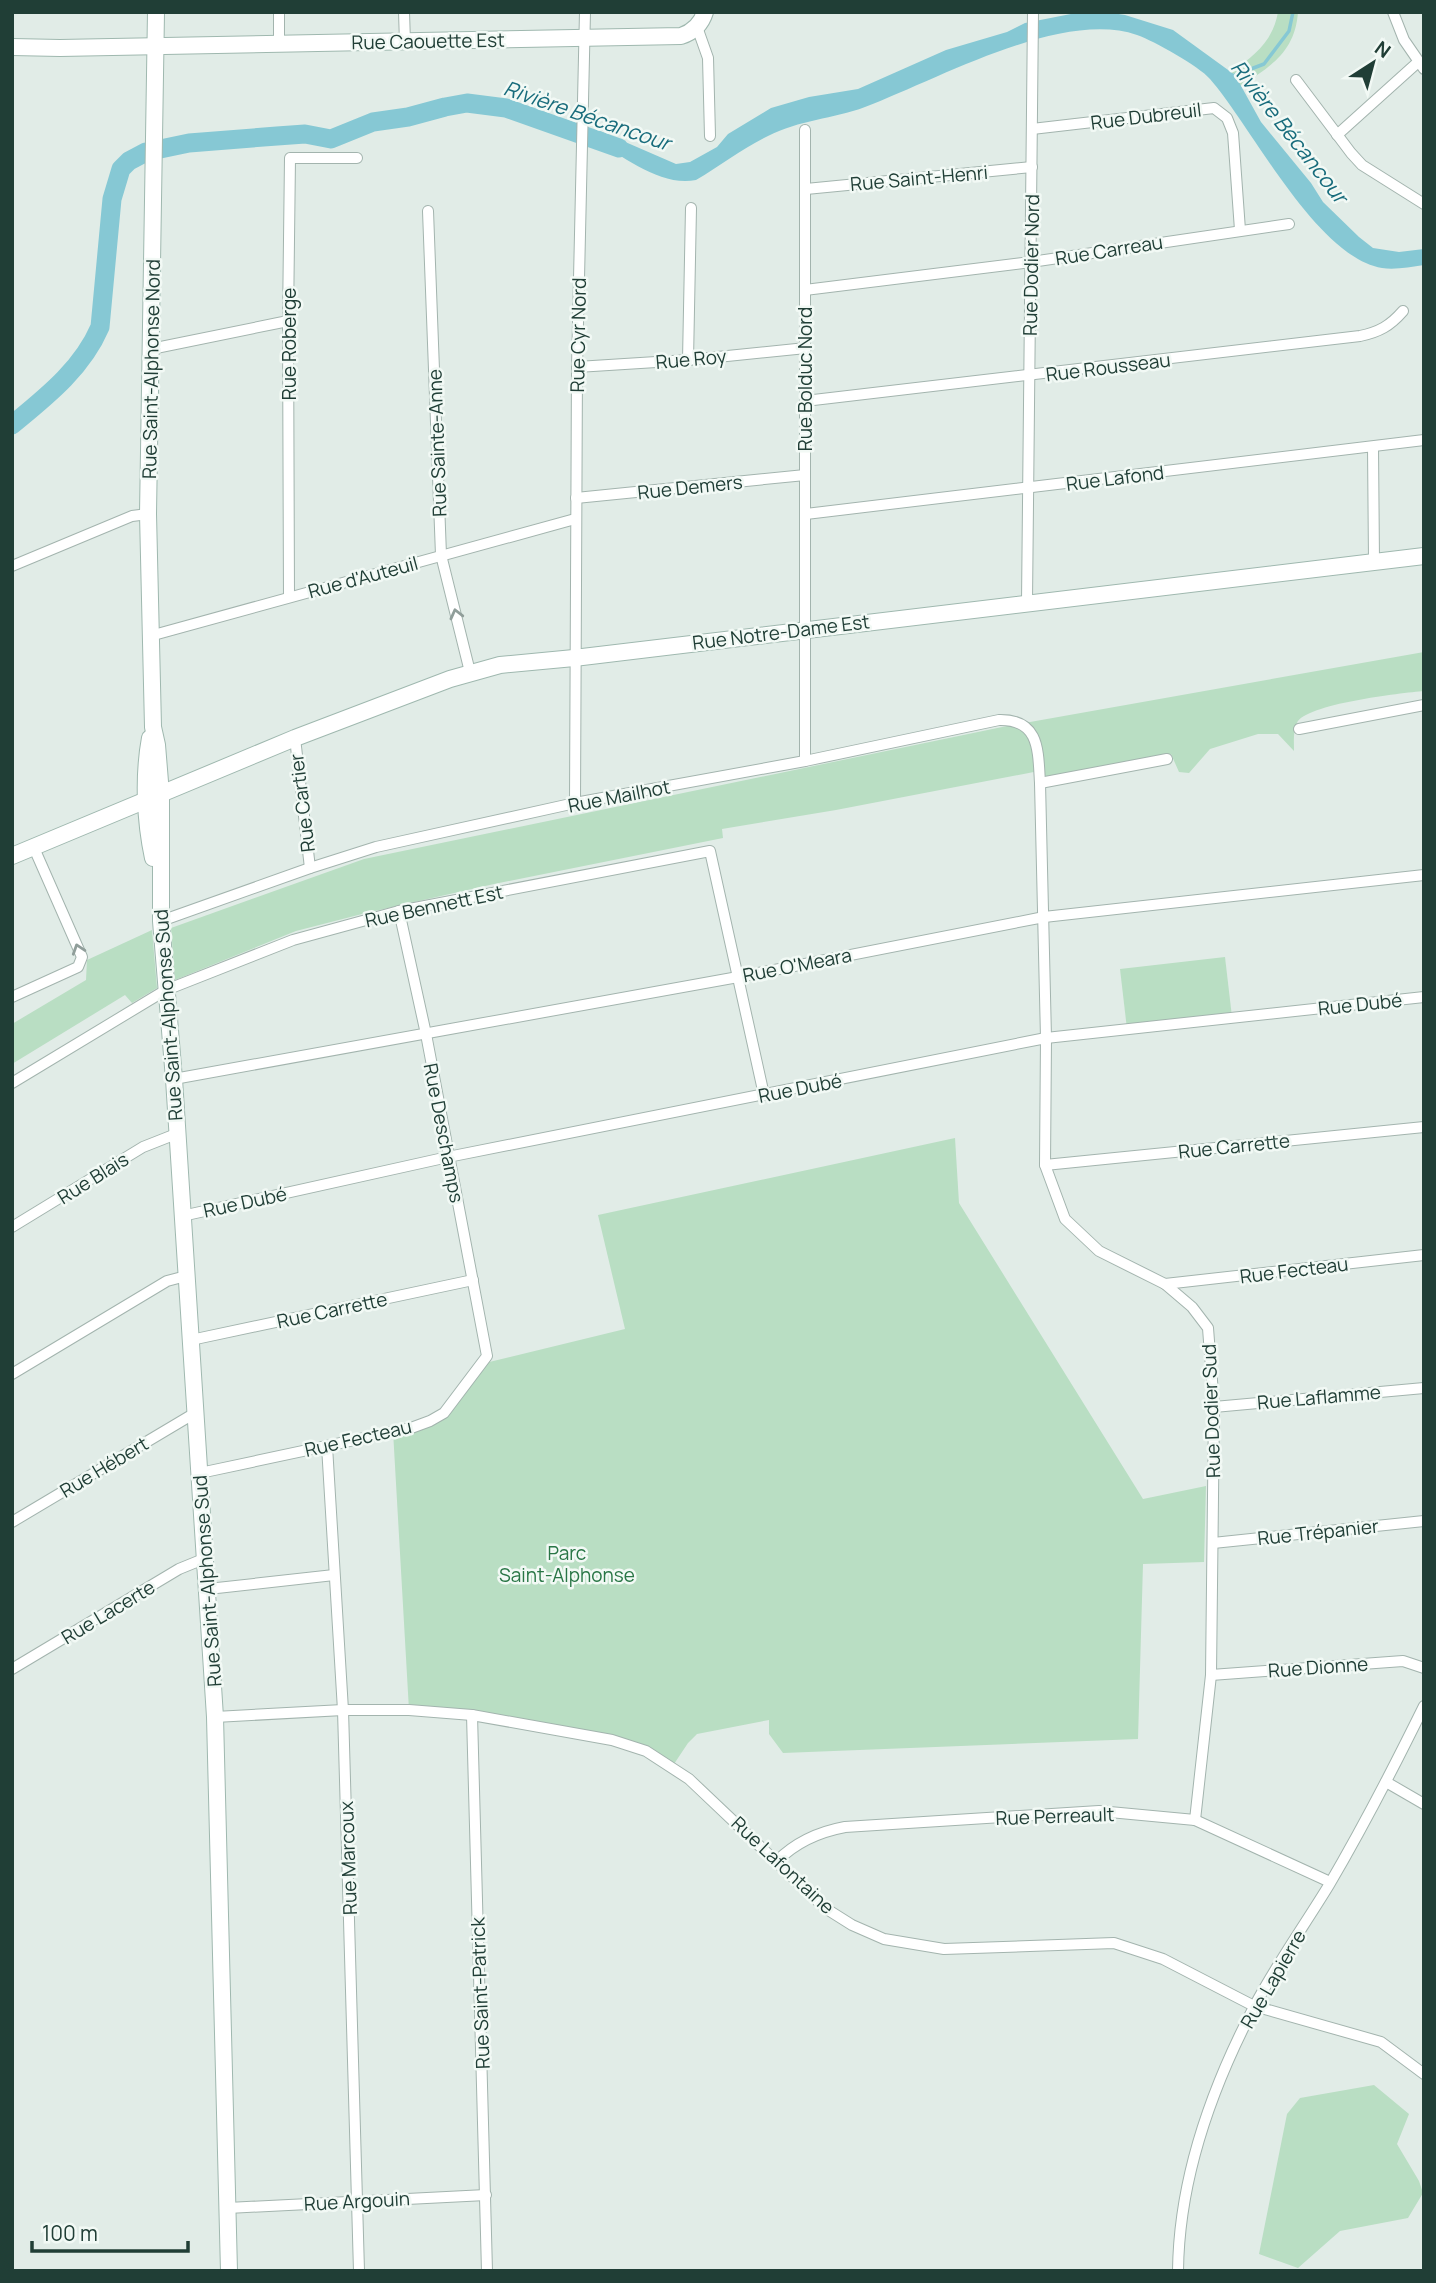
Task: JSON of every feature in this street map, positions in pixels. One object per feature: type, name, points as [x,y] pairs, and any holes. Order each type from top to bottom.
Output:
[{"type":"main road","name":"Rue Saint-Alphonse Nord","points":[[154,797],[157,745],[153,726],[148,514],[156,12]]},
{"type":"main road","points":[[697,27],[705,12]]},
{"type":"main road","name":"Rue Caouette Est","points":[[12,47],[681,36],[691,33],[697,27]]},
{"type":"main road","name":"Rue Notre-Dame Est","points":[[12,856],[295,738],[470,672],[500,665],[574,659],[804,629],[1424,556]]},
{"type":"main road","name":"Rue Saint-Alphonse Sud","points":[[154,797],[215,1717],[229,2271]]},
{"type":"street","points":[[279,12],[279,44]]},
{"type":"street","points":[[404,12],[405,41]]},
{"type":"street","name":"Rue Cyr Nord","points":[[575,803],[575,519],[585,12]]},
{"type":"street","points":[[1337,135],[1421,66],[1404,40],[1392,12]]},
{"type":"street","name":"Rue Dodier Nord","points":[[1027,603],[1033,14]]},
{"type":"street","points":[[697,27],[708,58],[709,136]]},
{"type":"street","points":[[1296,80],[1362,165],[1424,204]]},
{"type":"street","name":"Rue Dubreuil","points":[[1032,129],[1214,108],[1227,118],[1233,133],[1240,230]]},
{"type":"street","name":"Rue Bolduc Nord","points":[[805,130],[805,761]]},
{"type":"street","name":"Rue Roberge","points":[[289,597],[290,158],[357,158]]},
{"type":"street","name":"Rue Saint-Henri","points":[[806,188],[1032,167]]},
{"type":"street","points":[[688,360],[691,208]]},
{"type":"street","name":"Rue Sainte-Anne","points":[[428,211],[441,555],[470,672]]},
{"type":"street","name":"Rue Carreau","points":[[805,290],[1031,262],[1289,224]]},
{"type":"street","name":"Rue Rousseau","points":[[805,401],[1360,336],[1386,328],[1403,312]]},
{"type":"street","points":[[151,349],[288,321]]},
{"type":"street","name":"Rue Roy","points":[[577,367],[688,360],[806,348]]},
{"type":"street","name":"Rue Lafond","points":[[806,514],[1424,440]]},
{"type":"street","points":[[1373,447],[1374,561]]},
{"type":"street","name":"Rue Demers","points":[[576,498],[805,475]]},
{"type":"street","points":[[12,566],[132,516],[148,514]]},
{"type":"street","name":"Rue d'Auteuil","points":[[150,636],[575,519]]},
{"type":"street","points":[[1299,729],[1424,705]]},
{"type":"street","name":"Rue Mailhot","points":[[161,921],[376,847],[575,803],[805,761],[999,720],[1020,722],[1032,734],[1041,783]]},
{"type":"street","name":"Rue Cartier","points":[[295,738],[310,868]]},
{"type":"street","points":[[1041,783],[1167,759]]},
{"type":"street","name":"Rue Dodier Sud","points":[[1041,783],[1046,1038],[1045,1165],[1065,1219],[1099,1251],[1165,1284],[1192,1307],[1208,1328],[1214,1407],[1211,1675],[1195,1820]]},
{"type":"street","points":[[12,997],[78,967],[82,957],[34,848]]},
{"type":"street","name":"Rue Bennett Est","points":[[12,1083],[166,990],[293,940],[399,911],[710,850],[738,977]]},
{"type":"street","name":"Rue O'Meara","points":[[174,1079],[738,977],[1044,917],[1424,875]]},
{"type":"street","name":"Rue Deschamps","points":[[399,911],[426,1034],[487,1356]]},
{"type":"street","points":[[738,977],[764,1095]]},
{"type":"street","name":"Rue Dubé","points":[[182,1216],[448,1157],[1046,1038],[1424,997]]},
{"type":"street","name":"Rue Carrette","points":[[1045,1165],[1424,1127]]},
{"type":"street","name":"Rue Blais","points":[[12,1227],[143,1147],[176,1134]]},
{"type":"street","name":"Rue Fecteau","points":[[1165,1284],[1424,1255]]},
{"type":"street","points":[[12,1374],[167,1281],[186,1276]]},
{"type":"street","name":"Rue Carrette","points":[[191,1340],[473,1280]]},
{"type":"street","name":"Rue Fecteau","points":[[200,1473],[411,1428],[430,1421],[444,1413],[487,1356]]},
{"type":"street","name":"Rue Laflamme","points":[[1214,1407],[1424,1388]]},
{"type":"street","name":"Rue Hébert","points":[[12,1522],[195,1413]]},
{"type":"street","name":"Rue Marcoux","points":[[327,1446],[344,1710],[359,2271]]},
{"type":"street","name":"Rue Trépanier","points":[[1213,1543],[1424,1521]]},
{"type":"street","name":"Rue Lacerte","points":[[12,1669],[179,1569],[206,1558]]},
{"type":"street","points":[[208,1589],[334,1575]]},
{"type":"street","name":"Rue Dionne","points":[[1211,1675],[1403,1661],[1424,1668]]},
{"type":"street","name":"Rue Lapierre","points":[[1178,2271],[1178,2245],[1185,2190],[1199,2135],[1221,2076],[1254,2007],[1330,1882],[1386,1782],[1424,1706]]},
{"type":"street","name":"Rue Lafontaine","points":[[215,1717],[344,1710],[409,1710],[472,1715],[612,1740],[646,1751],[689,1779],[825,1908],[852,1925],[884,1939],[944,1949],[1114,1943],[1163,1959],[1254,2007],[1381,2042],[1424,2074]]},
{"type":"street","name":"Rue Saint-Patrick","points":[[472,1715],[487,2271]]},
{"type":"street","points":[[1386,1782],[1424,1804]]},
{"type":"street","name":"Rue Perreault","points":[[777,1861],[806,1839],[825,1831],[1099,1811],[1195,1820],[1330,1882]]},
{"type":"street","name":"Rue Argouin","points":[[228,2208],[486,2194]]},
{"type":"green space","points":[[1278,12],[1298,12],[1296,26],[1287,48],[1262,72],[1241,86],[1230,72],[1267,40]]},
{"type":"green space","points":[[1424,652],[1424,691],[1335,705],[1304,716],[1296,726],[1294,751],[1278,734],[1258,734],[1210,749],[1189,773],[1179,772],[1171,754],[1045,778],[1044,770],[722,829],[723,838],[494,884],[296,931],[175,980],[171,928],[364,859],[1007,726]]},
{"type":"green space","points":[[152,930],[157,988],[132,1003],[125,995],[12,1064],[12,1024],[86,980],[87,960]]},
{"type":"green space","points":[[1225,957],[1232,1017],[1127,1029],[1120,969]]},
{"type":"green space","name":"Parc Saint-Alphonse","points":[[955,1138],[959,1203],[1143,1499],[1206,1486],[1204,1562],[1143,1564],[1138,1739],[783,1753],[769,1734],[769,1720],[697,1734],[672,1767],[612,1740],[409,1710],[393,1431],[430,1421],[481,1364],[625,1329],[598,1215]]},
{"type":"green space","points":[[1374,2085],[1409,2114],[1397,2144],[1423,2193],[1408,2218],[1340,2231],[1298,2268],[1259,2254],[1287,2114],[1300,2098]]},
{"type":"water","points":[[1081,12],[1125,15],[1173,30],[1235,75],[1261,122],[1311,183],[1323,202],[1373,248],[1399,252],[1424,249],[1424,265],[1387,269],[1357,259],[1333,241],[1310,216],[1210,79],[1176,54],[1145,38],[1106,30],[1073,31],[1037,39],[963,65],[865,107],[780,131],[750,146],[696,180],[683,181],[656,175],[595,140],[600,131],[676,164],[690,162],[717,147],[728,134],[771,108],[809,97],[858,89],[946,50],[1007,32],[1025,23]]},
{"type":"waterway","points":[[1232,78],[1264,64],[1289,31],[1293,12]]},
{"type":"waterway","name":"Rivière Bécancour","points":[[12,425],[50,393],[73,369],[100,327],[112,199],[121,169],[129,161],[146,152],[189,143],[305,134],[331,139],[373,122],[467,103],[506,108],[619,148]]}]
